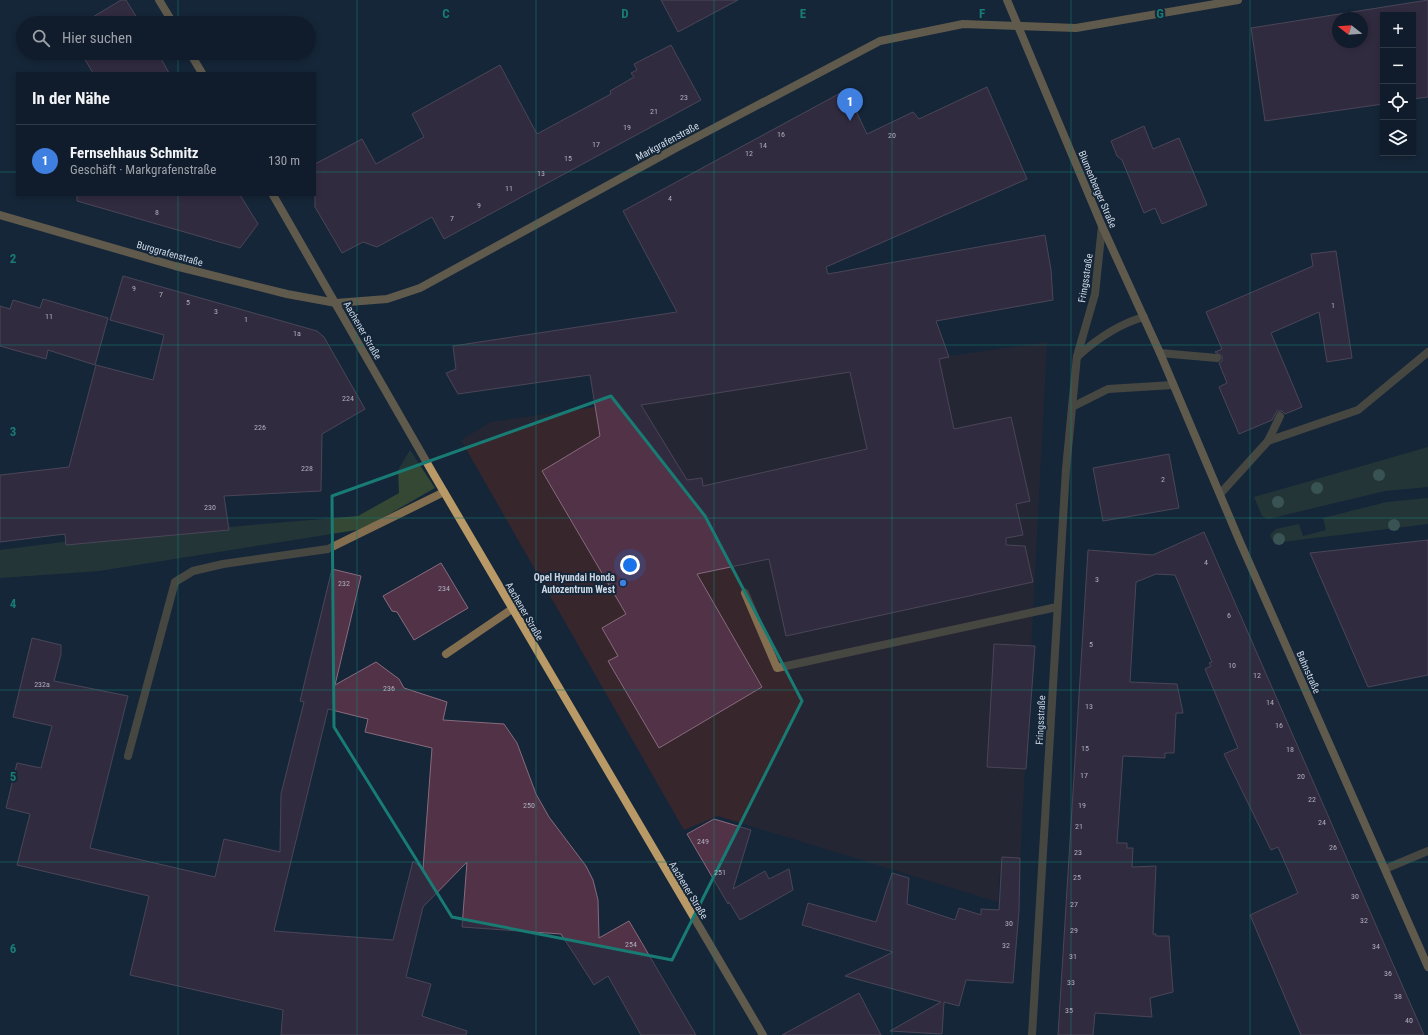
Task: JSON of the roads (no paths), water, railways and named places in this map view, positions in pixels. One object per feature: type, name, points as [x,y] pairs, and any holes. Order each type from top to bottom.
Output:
[{"type":"street","points":[[159,0],[168,16]]},
{"type":"street","name":"Blumenberger Straße","points":[[1007,0],[1102,226],[1144,317],[1173,385]]},
{"type":"street","name":"Markgrafenstraße","points":[[336,303],[387,300],[420,288],[676,148],[880,41],[963,24],[1076,28],[1238,0]]},
{"type":"street","points":[[194,60],[201,72]]},
{"type":"street","name":"Aachener Straße","points":[[274,196],[512,609],[763,1035]]},
{"type":"street","name":"Burggrafenstraße","points":[[0,215],[175,266],[287,294],[336,303]]},
{"type":"street","name":"Fringsstraße","points":[[1032,1035],[1057,607],[1072,407],[1077,356],[1095,294],[1102,226]]},
{"type":"street","points":[[1077,356],[1099,338],[1124,324],[1144,317]]},
{"type":"street","points":[[1268,442],[1358,410],[1428,352]]},
{"type":"street","points":[[1160,353],[1217,358]]},
{"type":"street","points":[[1072,407],[1108,389],[1173,385]]},
{"type":"street","name":"Bahnstraße","points":[[1173,385],[1428,967]]},
{"type":"street","points":[[1220,494],[1268,442],[1280,416]]},
{"type":"street","points":[[128,756],[175,582],[193,571],[223,564],[328,549],[444,492]]},
{"type":"street","points":[[744,594],[777,668],[1057,607]]},
{"type":"street","points":[[446,654],[512,609]]},
{"type":"street","points":[[1385,869],[1428,851]]},
{"type":"place","name":"Fernsehhaus Schmitz","points":[[850,121]]},
{"type":"place","name":"Opel Hyundai Honda Autozentrum West","points":[[623,583]]}]
